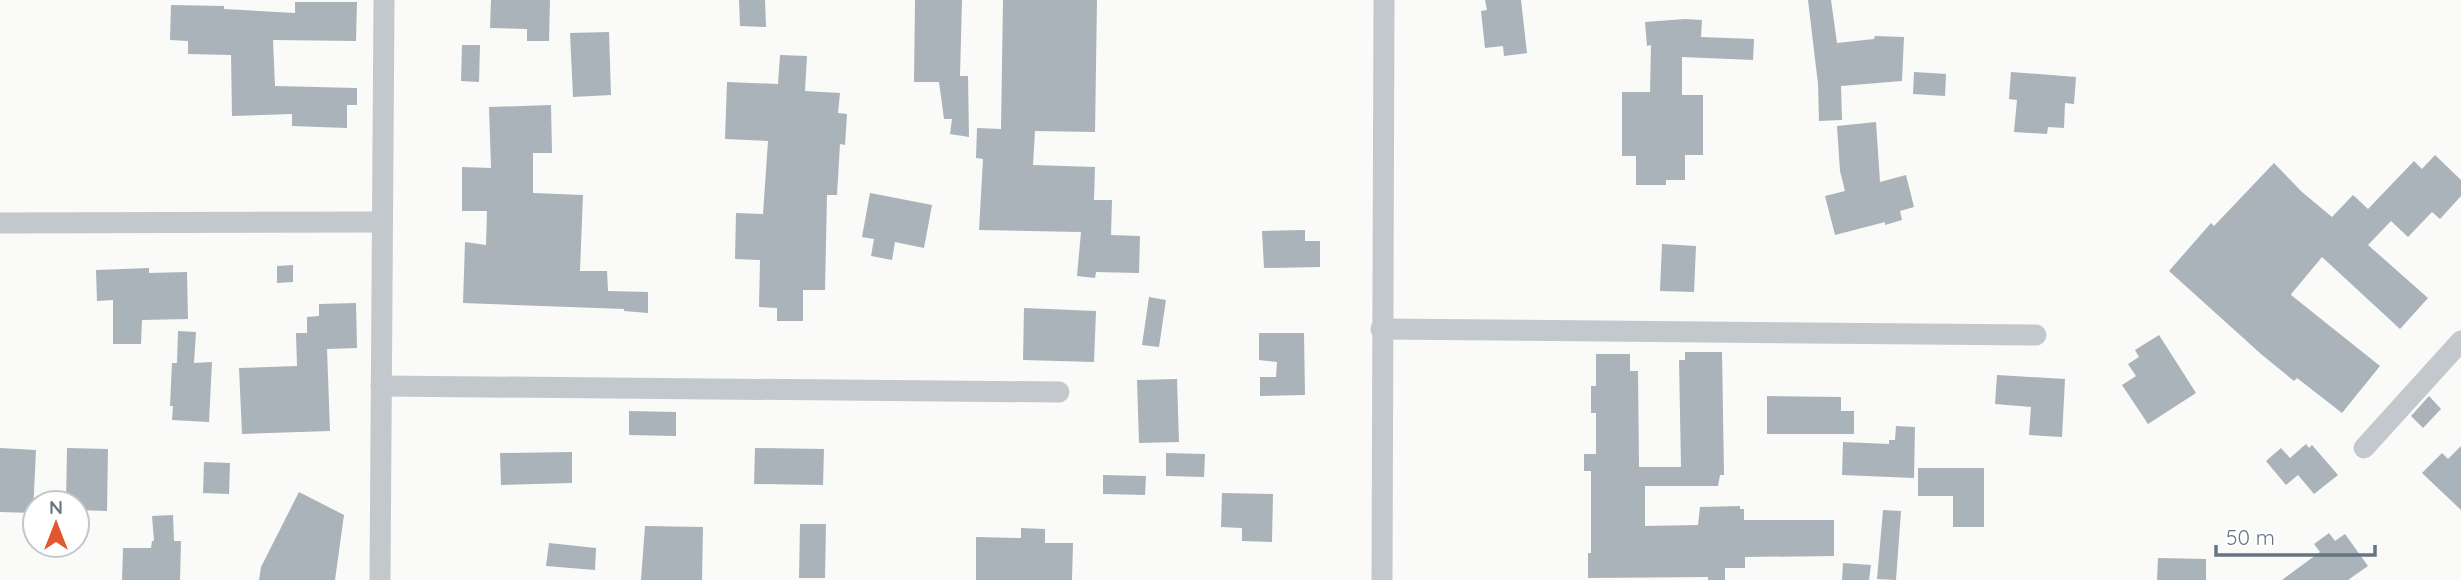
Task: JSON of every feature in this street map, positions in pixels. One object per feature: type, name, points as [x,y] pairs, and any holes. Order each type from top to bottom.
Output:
[{"type":"street","points":[[380,580],[384,0]]},
{"type":"street","points":[[1382,580],[1384,0]]},
{"type":"street","points":[[0,223],[382,222]]},
{"type":"street","points":[[1381,329],[2036,335]]},
{"type":"street","points":[[2364,448],[2461,341]]},
{"type":"street","points":[[381,386],[1059,392]]},
{"type":"building","points":[[491,0],[550,0],[549,41],[527,41],[527,29],[490,28]]},
{"type":"building","points":[[739,0],[765,0],[766,27],[740,26]]},
{"type":"building","points":[[915,0],[962,0],[960,76],[968,76],[969,137],[950,134],[952,119],[944,119],[939,82],[914,82]]},
{"type":"building","points":[[1003,0],[1097,0],[1095,132],[1035,131],[1033,165],[1095,167],[1094,200],[1112,200],[1111,235],[1140,236],[1139,273],[1096,272],[1095,278],[1077,276],[1081,232],[979,230],[983,159],[976,158],[977,128],[1001,129]]},
{"type":"building","points":[[1485,0],[1521,0],[1527,53],[1504,56],[1503,46],[1485,48],[1481,11],[1487,10]]},
{"type":"building","points":[[1808,0],[1831,0],[1837,43],[1874,39],[1875,36],[1904,37],[1902,81],[1841,86],[1842,120],[1819,121],[1818,84]]},
{"type":"building","points":[[295,2],[357,2],[356,41],[273,40],[275,86],[357,88],[357,105],[347,105],[347,128],[292,126],[292,114],[232,116],[231,55],[188,54],[188,41],[170,40],[171,5],[224,6],[224,9],[295,13]]},
{"type":"building","points":[[1702,20],[1701,37],[1754,39],[1753,60],[1682,57],[1682,95],[1703,95],[1703,155],[1685,155],[1685,180],[1666,180],[1666,185],[1636,185],[1636,156],[1622,156],[1622,92],[1650,92],[1651,45],[1647,46],[1645,22]]},
{"type":"building","points":[[609,32],[611,95],[573,97],[570,33]]},
{"type":"building","points":[[462,45],[480,45],[479,82],[461,81]]},
{"type":"building","points":[[780,55],[807,56],[805,91],[840,93],[838,113],[847,114],[845,145],[840,144],[837,195],[827,195],[825,290],[803,290],[803,321],[777,321],[777,308],[759,307],[760,260],[735,259],[736,213],[763,214],[768,141],[725,139],[727,82],[778,84]]},
{"type":"building","points":[[1914,72],[1946,74],[1945,96],[1913,94]]},
{"type":"building","points":[[2011,72],[2076,77],[2074,104],[2065,103],[2064,128],[2048,127],[2047,134],[2014,132],[2017,100],[2009,99]]},
{"type":"building","points":[[551,105],[552,153],[533,153],[533,193],[583,195],[580,271],[607,271],[608,291],[648,292],[648,313],[624,309],[463,303],[465,242],[486,245],[487,211],[462,211],[462,167],[491,168],[489,107]]},
{"type":"building","points":[[1876,122],[1880,182],[1906,175],[1914,207],[1900,211],[1902,220],[1835,235],[1825,196],[1845,191],[1840,171],[1837,126]]},
{"type":"building","points":[[2435,155],[2461,180],[2461,196],[2440,219],[2432,212],[2408,237],[2391,221],[2368,245],[2428,298],[2400,329],[2322,257],[2291,295],[2380,366],[2342,413],[2297,378],[2294,381],[2261,354],[2169,271],[2211,223],[2214,226],[2274,163],[2302,192],[2332,217],[2353,195],[2368,209],[2414,161],[2422,169]]},
{"type":"building","points":[[870,193],[932,205],[924,248],[895,242],[892,260],[871,256],[874,239],[862,237]]},
{"type":"building","points":[[1305,230],[1305,241],[1320,241],[1320,267],[1264,268],[1262,231]]},
{"type":"building","points":[[1662,244],[1696,246],[1694,292],[1660,291]]},
{"type":"building","points":[[293,265],[293,282],[277,283],[277,266]]},
{"type":"building","points":[[149,268],[149,273],[187,272],[188,319],[142,320],[141,344],[113,344],[113,300],[97,301],[96,270]]},
{"type":"building","points":[[1149,297],[1166,300],[1159,347],[1142,345]]},
{"type":"building","points":[[356,303],[357,348],[327,349],[330,431],[242,434],[239,368],[297,366],[296,333],[307,333],[307,317],[319,316],[319,304]]},
{"type":"building","points":[[1024,308],[1096,311],[1094,362],[1023,360]]},
{"type":"building","points":[[178,331],[196,332],[194,363],[212,362],[209,422],[172,420],[172,363],[177,363]]},
{"type":"building","points":[[1259,333],[1304,333],[1305,395],[1260,396],[1260,377],[1276,377],[1277,362],[1259,360]]},
{"type":"building","points":[[2159,335],[2196,393],[2148,424],[2122,385],[2136,376],[2128,364],[2139,357],[2135,350]]},
{"type":"building","points":[[1685,352],[1722,352],[1724,475],[1720,475],[1718,486],[1645,486],[1645,526],[1698,525],[1700,507],[1740,506],[1740,509],[1744,509],[1744,520],[1834,520],[1834,556],[1745,557],[1745,568],[1725,568],[1725,580],[1708,580],[1708,577],[1588,578],[1588,553],[1591,553],[1591,471],[1584,471],[1584,454],[1596,454],[1596,413],[1591,413],[1591,386],[1596,386],[1596,354],[1630,354],[1630,371],[1638,371],[1639,467],[1681,467],[1679,360],[1685,360]]},
{"type":"building","points":[[1997,375],[2065,379],[2062,437],[2029,435],[2031,407],[1995,404]]},
{"type":"building","points":[[1177,379],[1179,442],[1139,443],[1137,380]]},
{"type":"building","points":[[1767,396],[1841,397],[1841,411],[1854,411],[1854,434],[1767,434]]},
{"type":"building","points":[[2429,396],[2441,409],[2423,428],[2411,416]]},
{"type":"building","points":[[629,411],[676,412],[676,436],[629,435]]},
{"type":"building","points":[[1896,426],[1915,427],[1914,478],[1842,475],[1843,442],[1889,444],[1889,440],[1895,440]]},
{"type":"building","points":[[2306,444],[2309,448],[2312,445],[2338,475],[2314,494],[2298,475],[2286,485],[2266,461],[2281,448],[2290,458]]},
{"type":"building","points":[[2461,446],[2461,510],[2422,473],[2442,453],[2448,459]]},
{"type":"building","points":[[0,448],[36,450],[34,489],[21,489],[21,513],[0,512]]},
{"type":"building","points":[[67,448],[108,449],[107,511],[91,510],[91,489],[66,489]]},
{"type":"building","points":[[755,448],[824,449],[823,485],[754,484]]},
{"type":"building","points":[[572,452],[572,483],[501,485],[500,453]]},
{"type":"building","points":[[1166,453],[1205,454],[1204,477],[1166,476]]},
{"type":"building","points":[[204,462],[230,463],[229,494],[203,493]]},
{"type":"building","points":[[1918,468],[1984,468],[1984,527],[1953,527],[1953,496],[1918,496]]},
{"type":"building","points":[[1103,475],[1146,476],[1145,495],[1103,494]]},
{"type":"building","points":[[299,492],[344,515],[335,580],[259,580],[261,567]]},
{"type":"building","points":[[1222,493],[1273,494],[1272,542],[1242,541],[1242,528],[1221,527]]},
{"type":"building","points":[[1883,510],[1901,511],[1896,580],[1877,579]]},
{"type":"building","points":[[173,515],[174,541],[181,541],[180,580],[122,580],[123,548],[151,548],[154,541],[152,516]]},
{"type":"building","points":[[800,524],[826,524],[825,578],[799,578]]},
{"type":"building","points":[[645,526],[703,527],[702,580],[641,580]]},
{"type":"building","points":[[1021,528],[1045,529],[1045,543],[1073,543],[1072,580],[976,580],[976,537],[1021,538]]},
{"type":"building","points":[[2329,533],[2335,541],[2345,534],[2368,566],[2348,580],[2282,580],[2320,552],[2314,544]]},
{"type":"building","points":[[549,543],[596,548],[595,570],[546,566]]},
{"type":"building","points":[[2158,558],[2206,559],[2206,580],[2157,580]]},
{"type":"building","points":[[1843,563],[1871,565],[1869,580],[1842,580]]}]
